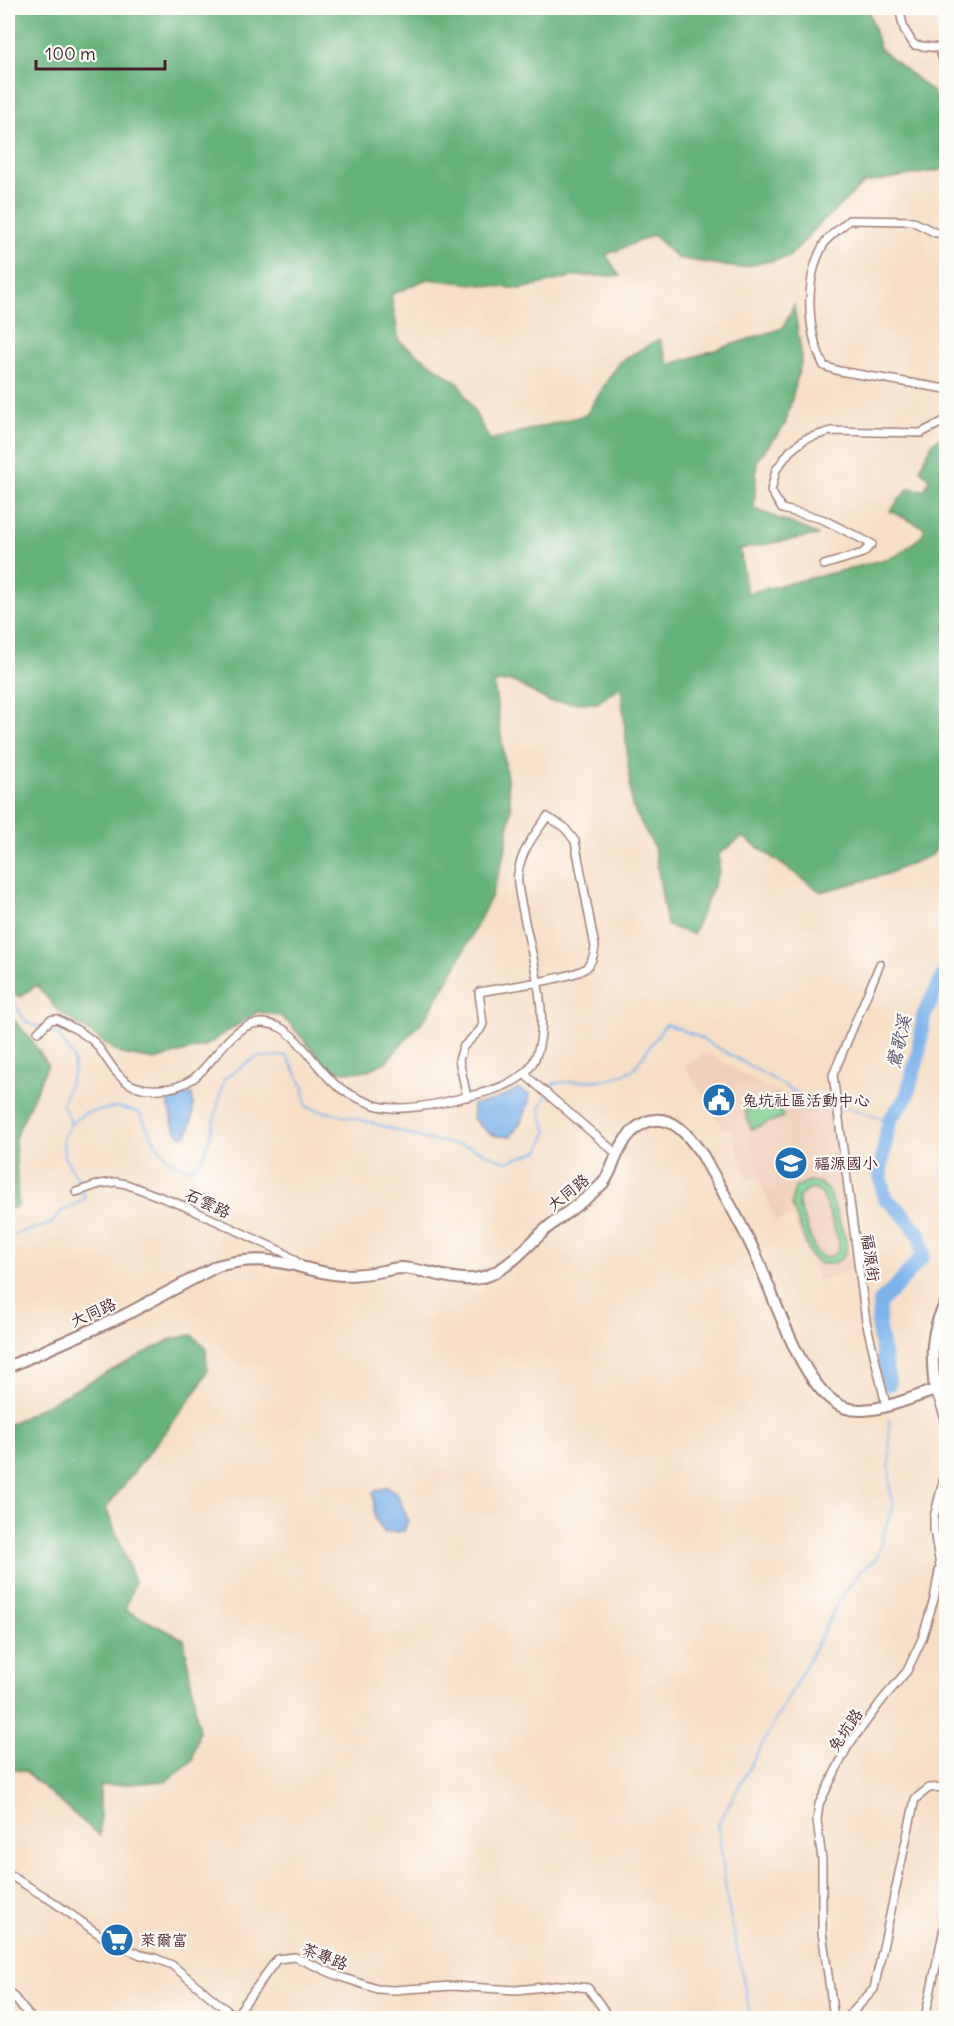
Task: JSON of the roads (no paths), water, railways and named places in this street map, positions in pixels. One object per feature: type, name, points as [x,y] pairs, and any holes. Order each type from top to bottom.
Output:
[{"type":"street","points":[[899,8],[904,29],[914,45],[939,48],[946,68]]},
{"type":"street","points":[[946,232],[936,234],[912,221],[849,220],[826,241],[814,269],[809,311],[819,356],[824,366],[839,371],[946,389]]},
{"type":"street","points":[[824,565],[862,553],[872,543],[822,519],[782,509],[771,491],[776,470],[790,451],[805,439],[831,431],[921,433],[946,420]]},
{"type":"street","points":[[38,1032],[50,1020],[57,1019],[93,1041],[120,1076],[132,1085],[149,1090],[178,1087],[193,1079],[232,1036],[254,1022],[282,1028],[336,1085],[373,1105],[402,1109],[467,1097],[485,1093],[512,1082],[524,1074],[531,1065],[542,1031],[542,1011],[537,981],[518,875],[526,849],[548,817],[563,826],[574,841],[595,947],[592,961],[580,972],[537,981],[479,992],[483,1024],[463,1047],[459,1060],[467,1097]]},
{"type":"street","name":"福源街","points":[[880,964],[833,1075],[866,1321],[886,1405]]},
{"type":"street","points":[[524,1074],[617,1154]]},
{"type":"street","name":"大同路","points":[[8,1367],[125,1315],[217,1266],[249,1260],[271,1261],[339,1275],[358,1275],[399,1268],[441,1277],[466,1279],[494,1273],[521,1255],[546,1229],[605,1181],[617,1154],[629,1134],[637,1126],[660,1118],[684,1132],[703,1156],[754,1250],[807,1371],[832,1401],[860,1410],[886,1405],[935,1390]]},
{"type":"street","name":"石雲路","points":[[76,1192],[116,1182],[183,1206],[283,1252],[308,1269]]},
{"type":"street","points":[[946,1303],[938,1318],[932,1348],[935,1390],[946,1421]]},
{"type":"street","points":[[935,1390],[946,1370]]},
{"type":"street","name":"兔坑路","points":[[834,2019],[822,1932],[822,1860],[817,1820],[819,1804],[848,1746],[883,1699],[908,1671],[922,1639],[934,1599],[940,1566],[934,1517],[946,1470]]},
{"type":"street","points":[[846,2019],[874,1989],[915,1799],[929,1788],[946,1786]]},
{"type":"street","name":"茶專路","points":[[10,1878],[52,1901],[110,1942],[172,1965],[235,2017],[277,1959],[296,1957],[376,1989],[452,1986],[516,1990],[564,1985],[588,1988],[604,2010],[607,2019]]},
{"type":"street","points":[[925,2019],[946,1919]]},
{"type":"street","points":[[8,1990],[31,2019]]},
{"type":"water","points":[[518,1089],[529,1094],[529,1100],[524,1116],[511,1136],[489,1133],[473,1118],[473,1104],[496,1099]]},
{"type":"water","points":[[192,1094],[191,1125],[187,1135],[180,1136],[173,1125],[167,1099]]},
{"type":"water","points":[[387,1487],[397,1493],[408,1520],[404,1531],[385,1533],[375,1519],[373,1492]]},
{"type":"waterway","name":"鶯歌溪","points":[[889,1384],[878,1327],[880,1302],[923,1256],[920,1235],[902,1213],[884,1197],[880,1173],[889,1121],[906,1098],[918,1056],[924,1015],[946,970]]},
{"type":"waterway","points":[[8,989],[8,993],[26,1022],[59,1035],[73,1057],[74,1071],[62,1104],[71,1123]]},
{"type":"waterway","points":[[8,1236],[51,1224],[61,1212],[85,1199],[79,1180],[64,1157],[63,1138],[71,1123],[85,1113],[118,1107],[140,1113],[165,1155],[172,1162],[190,1169],[202,1159],[212,1130],[224,1079],[256,1057],[287,1056],[304,1088],[306,1107],[429,1140],[471,1147],[506,1162],[539,1151],[547,1133],[540,1108],[554,1083],[611,1079],[633,1070],[666,1024],[695,1035],[812,1102],[856,1110],[889,1121]]},
{"type":"waterway","points":[[751,2018],[727,1900],[718,1824],[811,1656],[838,1602],[859,1572],[877,1558],[893,1508],[890,1491],[889,1420]]},
{"type":"place","name":"兔坑社區活動中心","points":[[719,1100]]},
{"type":"place","name":"福源國小","points":[[791,1163]]},
{"type":"place","name":"萊爾富","points":[[117,1940]]}]
